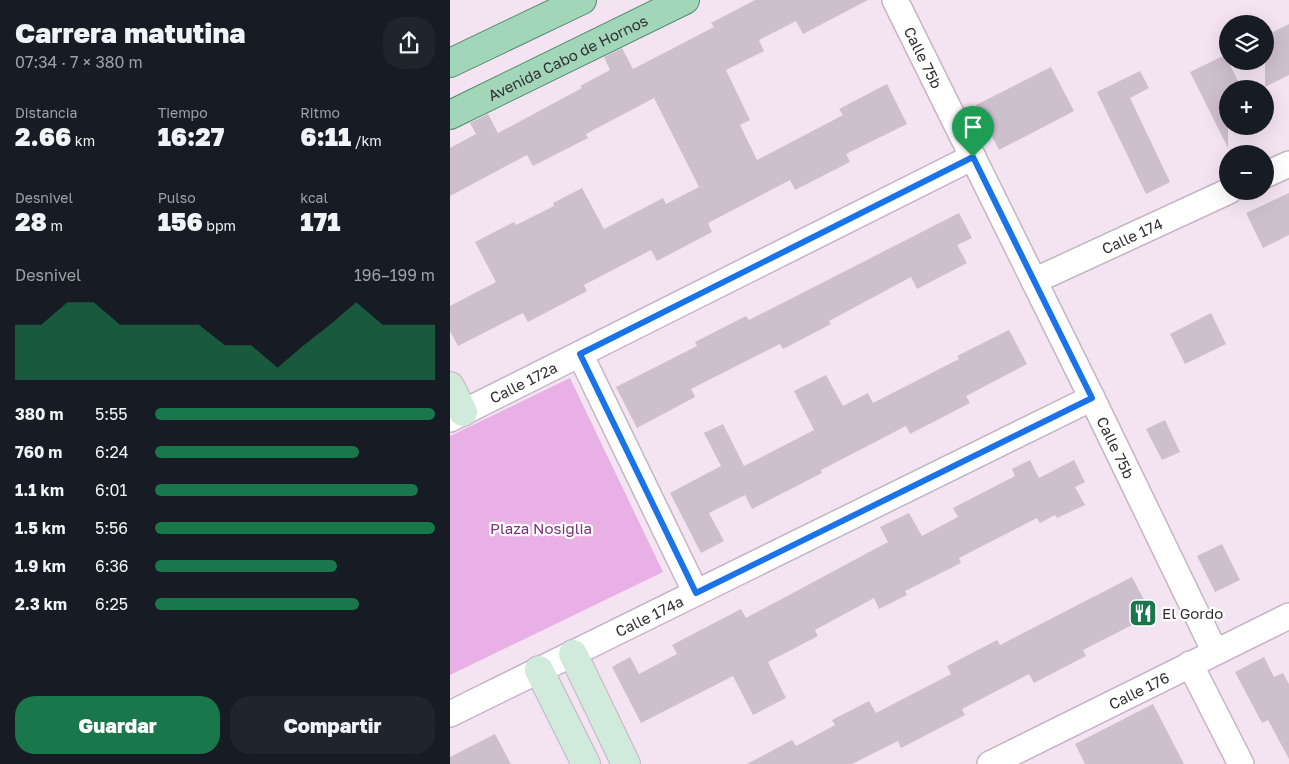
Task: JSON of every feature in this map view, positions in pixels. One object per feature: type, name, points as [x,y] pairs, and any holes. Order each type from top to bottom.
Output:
[{"type":"main road","points":[[450,64],[553,6],[582,0]]},
{"type":"main road","name":"Avenida Cabo de Hornos","points":[[450,115],[685,0]]},
{"type":"main road","points":[[450,386],[457,415]]},
{"type":"main road","points":[[573,654],[626,764]]},
{"type":"main road","points":[[539,670],[586,764]]},
{"type":"street","name":"Calle 75b","points":[[895,0],[1092,398],[1214,652]]},
{"type":"street","name":"Calle 172a","points":[[457,415],[973,157]]},
{"type":"street","points":[[1274,171],[1289,164]]},
{"type":"street","name":"Calle 174","points":[[1034,281],[1219,196]]},
{"type":"street","points":[[580,354],[696,593]]},
{"type":"street","name":"Calle 174a","points":[[450,714],[1092,398]]},
{"type":"street","name":"Calle 176","points":[[990,764],[1289,616]]},
{"type":"street","points":[[1190,664],[1241,764]]},
{"type":"green space","name":"Plaza Nosiglia","points":[[570,378],[663,572],[450,675],[450,436]]},
{"type":"building","points":[[755,0],[868,0],[803,34],[796,21],[759,40],[764,51],[726,70],[750,120],[740,125],[757,160],[843,115],[839,109],[887,84],[907,124],[846,154],[850,162],[795,190],[790,180],[708,223],[712,232],[657,261],[651,250],[584,285],[587,291],[528,322],[523,313],[458,346],[450,331],[450,306],[496,282],[475,242],[514,222],[516,225],[554,206],[553,203],[582,188],[604,229],[663,198],[666,204],[699,187],[654,98],[586,134],[588,138],[533,166],[527,155],[450,196],[450,148],[476,134],[470,123],[488,114],[498,133],[582,88],[580,86],[610,70],[604,57],[622,48],[633,69],[714,27],[711,23]]},
{"type":"building","points":[[1289,24],[1289,75],[1274,82],[1274,80],[1265,80],[1265,70],[1274,70],[1274,32]]},
{"type":"building","points":[[1219,58],[1219,70],[1232,70],[1238,80],[1219,80],[1219,130],[1190,72]]},
{"type":"building","points":[[1051,67],[1074,111],[999,150],[976,105]]},
{"type":"building","points":[[1140,71],[1149,88],[1130,98],[1170,182],[1146,194],[1097,92]]},
{"type":"building","points":[[1222,135],[1228,135],[1226,145]]},
{"type":"building","points":[[1289,193],[1289,235],[1263,248],[1246,213]]},
{"type":"building","points":[[959,213],[972,238],[957,245],[967,263],[917,289],[911,277],[829,321],[831,324],[783,349],[780,344],[691,389],[695,397],[637,428],[616,387],[697,346],[695,342],[746,316],[749,320]]},
{"type":"building","points":[[1211,313],[1226,344],[1185,364],[1170,334]]},
{"type":"building","points":[[1009,330],[1027,364],[966,396],[970,403],[910,434],[906,426],[821,470],[822,473],[752,509],[745,495],[709,513],[724,541],[701,553],[670,493],[721,466],[704,433],[723,424],[744,466],[814,430],[794,391],[826,375],[843,406],[868,393],[873,403],[959,359],[957,356]]},
{"type":"building","points":[[1165,420],[1180,452],[1162,460],[1146,429]]},
{"type":"building","points":[[1030,460],[1039,478],[1074,460],[1085,482],[1075,487],[1085,505],[1057,518],[1055,515],[1040,523],[1037,518],[959,558],[961,563],[905,591],[907,595],[879,609],[874,598],[815,630],[818,636],[768,662],[786,698],[753,715],[733,676],[641,723],[612,667],[630,657],[639,674],[677,654],[672,645],[741,609],[746,618],[888,542],[880,527],[909,513],[922,536],[958,517],[953,508],[1015,476],[1012,469]]},
{"type":"building","points":[[1222,544],[1240,580],[1215,592],[1197,556]]},
{"type":"building","points":[[1132,577],[1152,615],[1083,650],[1086,656],[1034,683],[1029,674],[962,709],[965,715],[901,748],[898,741],[852,764],[747,764],[792,740],[796,746],[835,725],[832,720],[869,701],[876,713],[951,674],[947,666],[997,640],[1000,645]]},
{"type":"building","points":[[1264,657],[1274,677],[1283,673],[1289,684],[1289,759],[1268,720],[1262,723],[1235,672]]},
{"type":"building","points":[[1153,704],[1184,764],[1085,764],[1075,744]]},
{"type":"building","points":[[495,734],[511,764],[450,764],[450,757]]},
{"type":"place","name":"El Gordo","points":[[1143,613]]},
{"type":"route","points":[[973,157],[1092,398],[696,593],[580,354],[973,157]]}]
